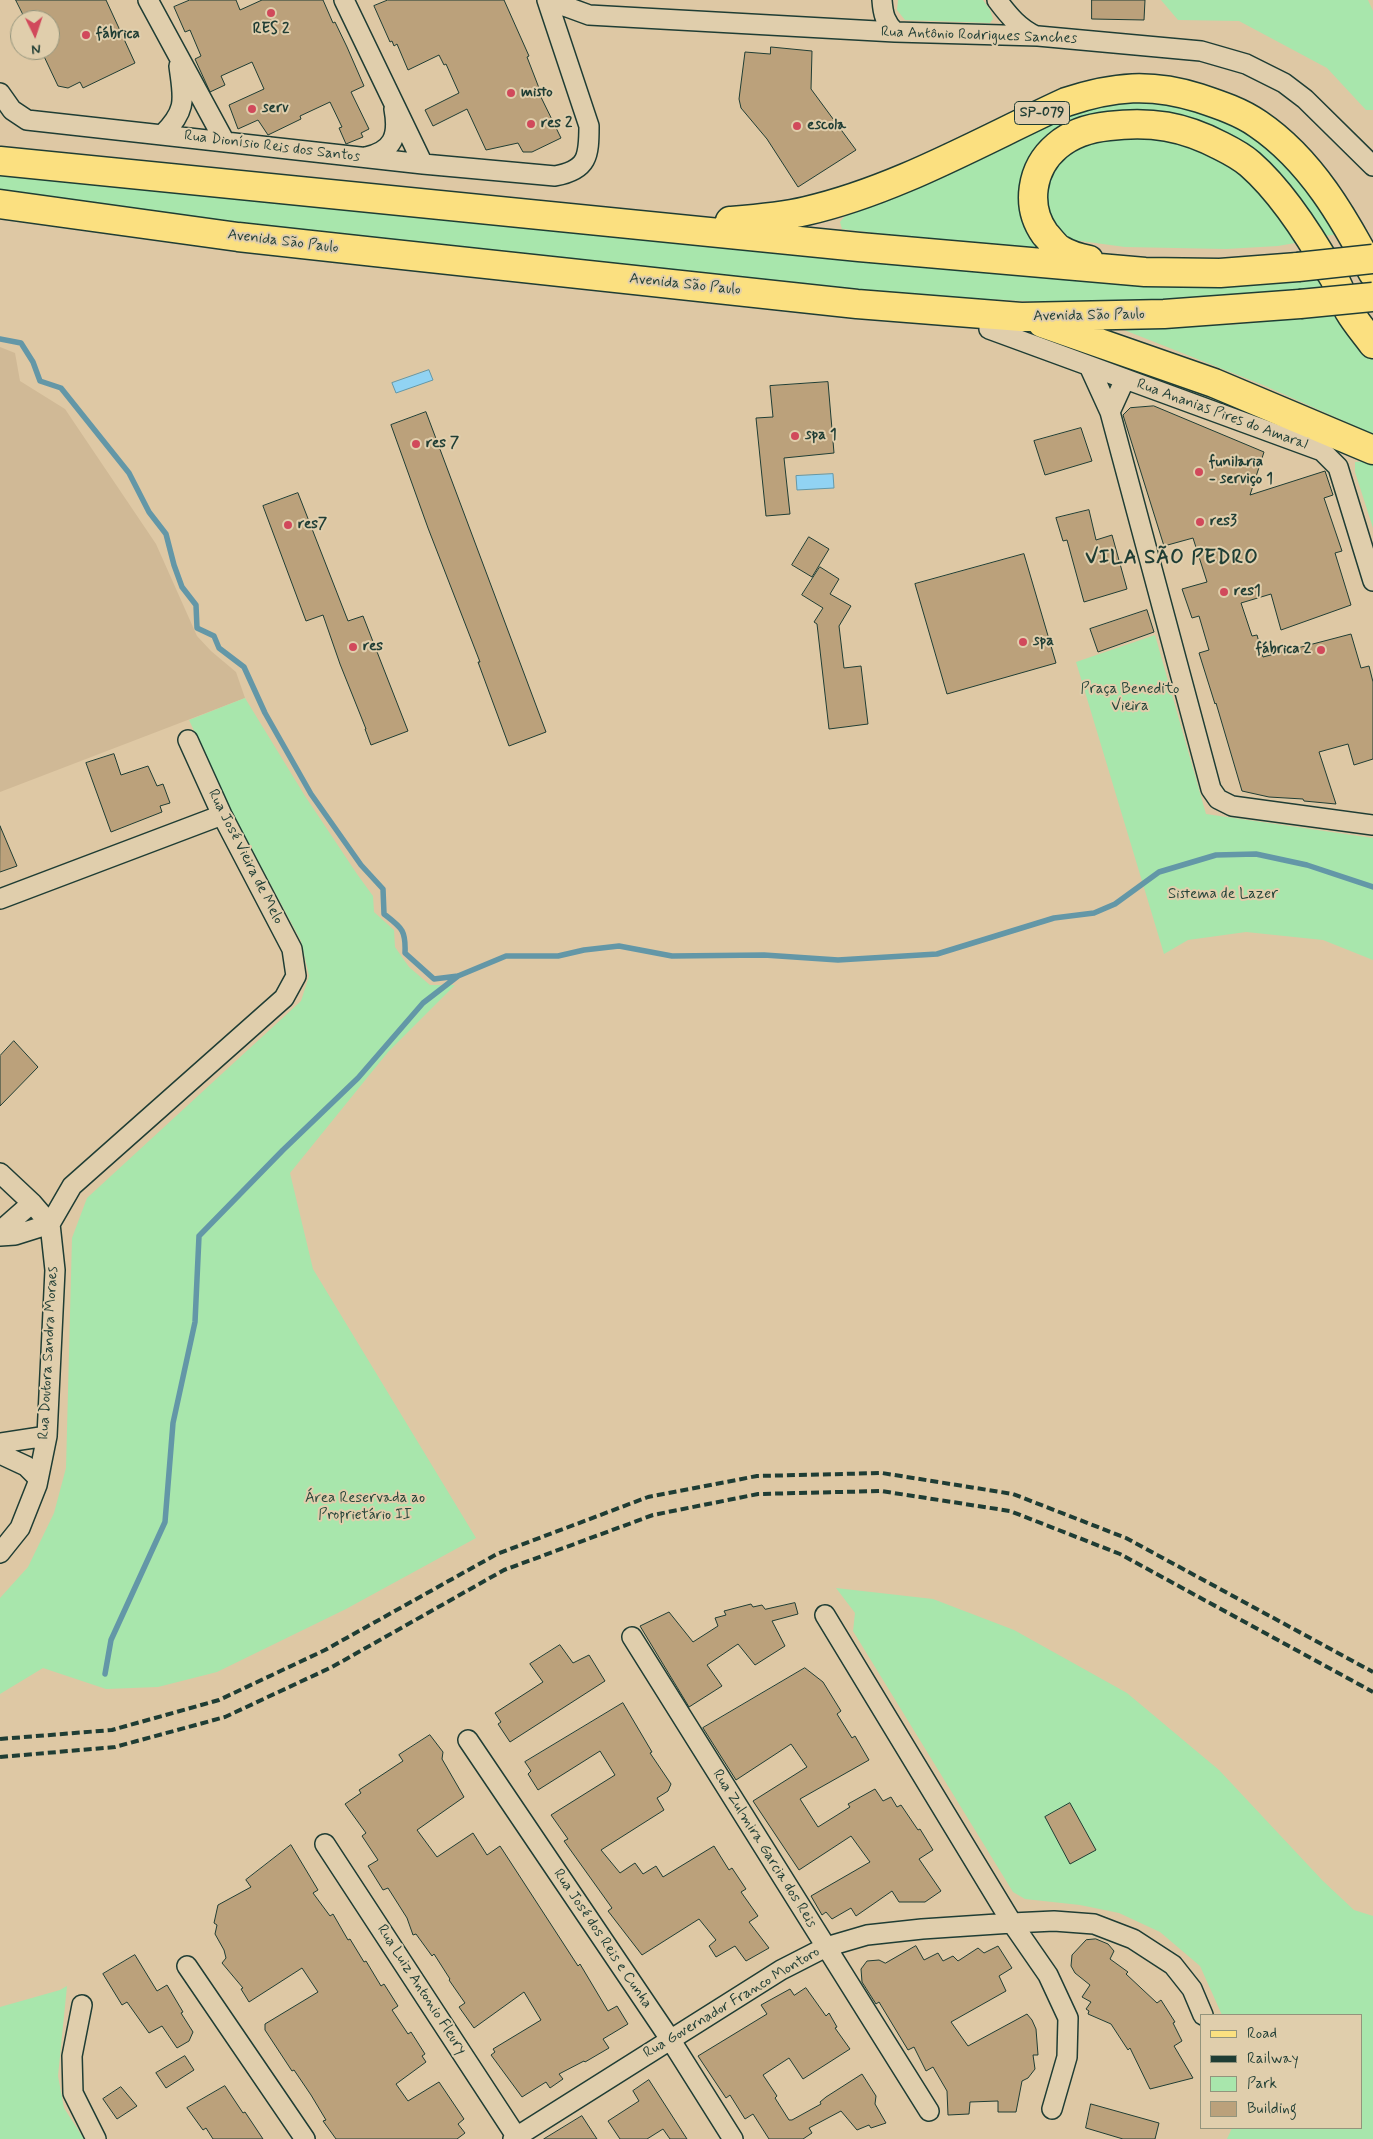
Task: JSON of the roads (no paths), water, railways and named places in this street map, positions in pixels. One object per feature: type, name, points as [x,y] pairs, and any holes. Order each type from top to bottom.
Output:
[{"type":"main road","name":"SP-079","points":[[646,224],[758,219],[824,206],[886,186],[1066,102],[1093,93],[1121,88],[1154,88],[1227,107],[1258,123],[1287,148],[1321,186],[1356,240],[1373,273]]},
{"type":"main road","name":"SP-079","points":[[1144,272],[1080,258],[1060,250],[1049,239],[1037,221],[1032,202],[1033,187],[1039,167],[1056,146],[1075,133],[1099,127],[1134,123],[1167,126],[1200,135],[1250,164],[1277,192],[1315,247],[1333,275],[1348,310],[1373,344]]},
{"type":"main road","points":[[0,161],[646,224],[859,247],[1144,272],[1220,273],[1373,259]]},
{"type":"main road","name":"Avenida São Paulo","points":[[0,204],[238,237],[384,254],[847,302],[948,310],[1004,320],[1164,314],[1373,297]]},
{"type":"main road","points":[[1004,320],[1214,383],[1373,450]]},
{"type":"street","points":[[148,0],[225,142]]},
{"type":"street","points":[[344,0],[423,164]]},
{"type":"street","name":"Rua Antônio Rodrigues Sanches","points":[[548,0],[590,15],[894,32],[1038,36],[1201,51],[1246,64],[1284,83],[1305,99],[1373,166]]},
{"type":"street","name":"Rua Dionísio Reis dos Santos","points":[[0,93],[12,110],[27,120],[365,158],[555,176],[571,173],[582,165],[589,147],[589,126],[548,0]]},
{"type":"street","points":[[882,0],[886,24],[894,32]]},
{"type":"street","points":[[998,0],[1015,22],[1024,30],[1038,36]]},
{"type":"street","points":[[163,134],[175,122],[182,109],[183,97],[178,55]]},
{"type":"street","points":[[365,158],[380,154],[390,146],[395,134],[396,121],[392,101]]},
{"type":"street","points":[[0,155],[27,164]]},
{"type":"street","name":"Rua Ananias Pires do Amaral","points":[[1004,320],[1089,366],[1322,451],[1338,467],[1373,581]]},
{"type":"street","points":[[1089,366],[1110,412],[1211,788],[1218,799],[1232,806],[1373,825]]},
{"type":"street","points":[[1110,412],[1125,378]]},
{"type":"street","name":"Rua José Vieira de Melo","points":[[50,1224],[72,1186],[284,998],[296,976],[292,949],[222,815],[188,740]]},
{"type":"street","points":[[0,899],[222,815]]},
{"type":"street","points":[[0,1173],[32,1203],[50,1224],[15,1235],[0,1236]]},
{"type":"street","points":[[0,1230],[32,1203]]},
{"type":"street","name":"Rua Doutora Sandra Moraes","points":[[0,1553],[20,1528],[38,1478],[47,1436],[55,1270],[50,1224]]},
{"type":"street","points":[[0,1443],[47,1436]]},
{"type":"street","points":[[0,1454],[26,1466],[38,1478]]},
{"type":"street","points":[[825,1615],[1012,1923],[1048,1975],[1068,2018],[1067,2057],[1052,2109]]},
{"type":"street","name":"Rua Zulmira Garcia dos Reis","points":[[632,1637],[930,2111]]},
{"type":"street","name":"Rua José dos Reis e Cunha","points":[[468,1740],[670,2039],[733,2139]]},
{"type":"street","name":"Rua Luiz Antonio Fleury","points":[[325,1844],[516,2138]]},
{"type":"street","name":"Rua Governador Franco Montoro","points":[[516,2138],[781,1970],[826,1947],[867,1935],[922,1928],[1012,1923],[1054,1921],[1094,1924],[1133,1939],[1173,1965],[1192,1989],[1203,2014]]},
{"type":"street","points":[[188,1966],[305,2139]]},
{"type":"street","points":[[82,2005],[72,2056],[74,2093],[96,2139]]},
{"type":"water","points":[[429,370],[433,380],[396,393],[392,383]]},
{"type":"water","points":[[833,474],[834,488],[797,490],[796,476]]},
{"type":"waterway","points":[[0,339],[21,343],[33,362],[40,381],[61,388],[129,473],[149,512],[166,534],[182,587],[196,605],[197,628],[214,636],[219,648],[244,667],[265,713],[311,794],[361,865],[383,889],[384,914],[402,930],[405,939],[405,953],[434,979],[458,976],[506,956],[558,956],[584,950],[619,946],[672,956],[764,955],[838,960],[937,954],[1054,918],[1094,913],[1115,904],[1159,872],[1216,855],[1256,854],[1307,865],[1373,887]]},
{"type":"waterway","points":[[105,1674],[111,1640],[165,1522],[173,1423],[195,1322],[199,1236],[283,1150],[358,1078],[423,1003],[458,976]]},
{"type":"railway","points":[[0,1739],[112,1730],[219,1700],[325,1650],[497,1554],[648,1497],[757,1476],[882,1473],[1013,1494],[1126,1538],[1373,1672]]},
{"type":"railway","points":[[0,1757],[115,1747],[225,1717],[332,1667],[504,1570],[653,1515],[758,1494],[881,1491],[1010,1511],[1120,1554],[1373,1692]]},
{"type":"place","name":"RES 2","points":[[271,13]]},
{"type":"place","name":"fábrica","points":[[86,35]]},
{"type":"place","name":"misto","points":[[511,93]]},
{"type":"place","name":"serv","points":[[252,109]]},
{"type":"place","name":"res 2","points":[[531,124]]},
{"type":"place","name":"escola","points":[[797,126]]},
{"type":"place","name":"spa 1","points":[[795,436]]},
{"type":"place","name":"res 7","points":[[416,444]]},
{"type":"place","name":"funilaria - serviço 1","points":[[1199,472]]},
{"type":"place","name":"res3","points":[[1200,522]]},
{"type":"place","name":"res7","points":[[288,525]]},
{"type":"place","name":"res1","points":[[1224,592]]},
{"type":"place","name":"spa","points":[[1023,642]]},
{"type":"place","name":"res","points":[[353,647]]},
{"type":"place","name":"fábrica 2","points":[[1321,650]]},
{"type":"district","name":"VILA SÃO PEDRO","points":[[1172,559]]},
{"type":"park label","name":"Praça Benedito Vieira","points":[[1130,698]]},
{"type":"park label","name":"Sistema de Lazer","points":[[1223,895]]},
{"type":"park label","name":"Área Reservada ao Proprietário II","points":[[365,1508]]}]
